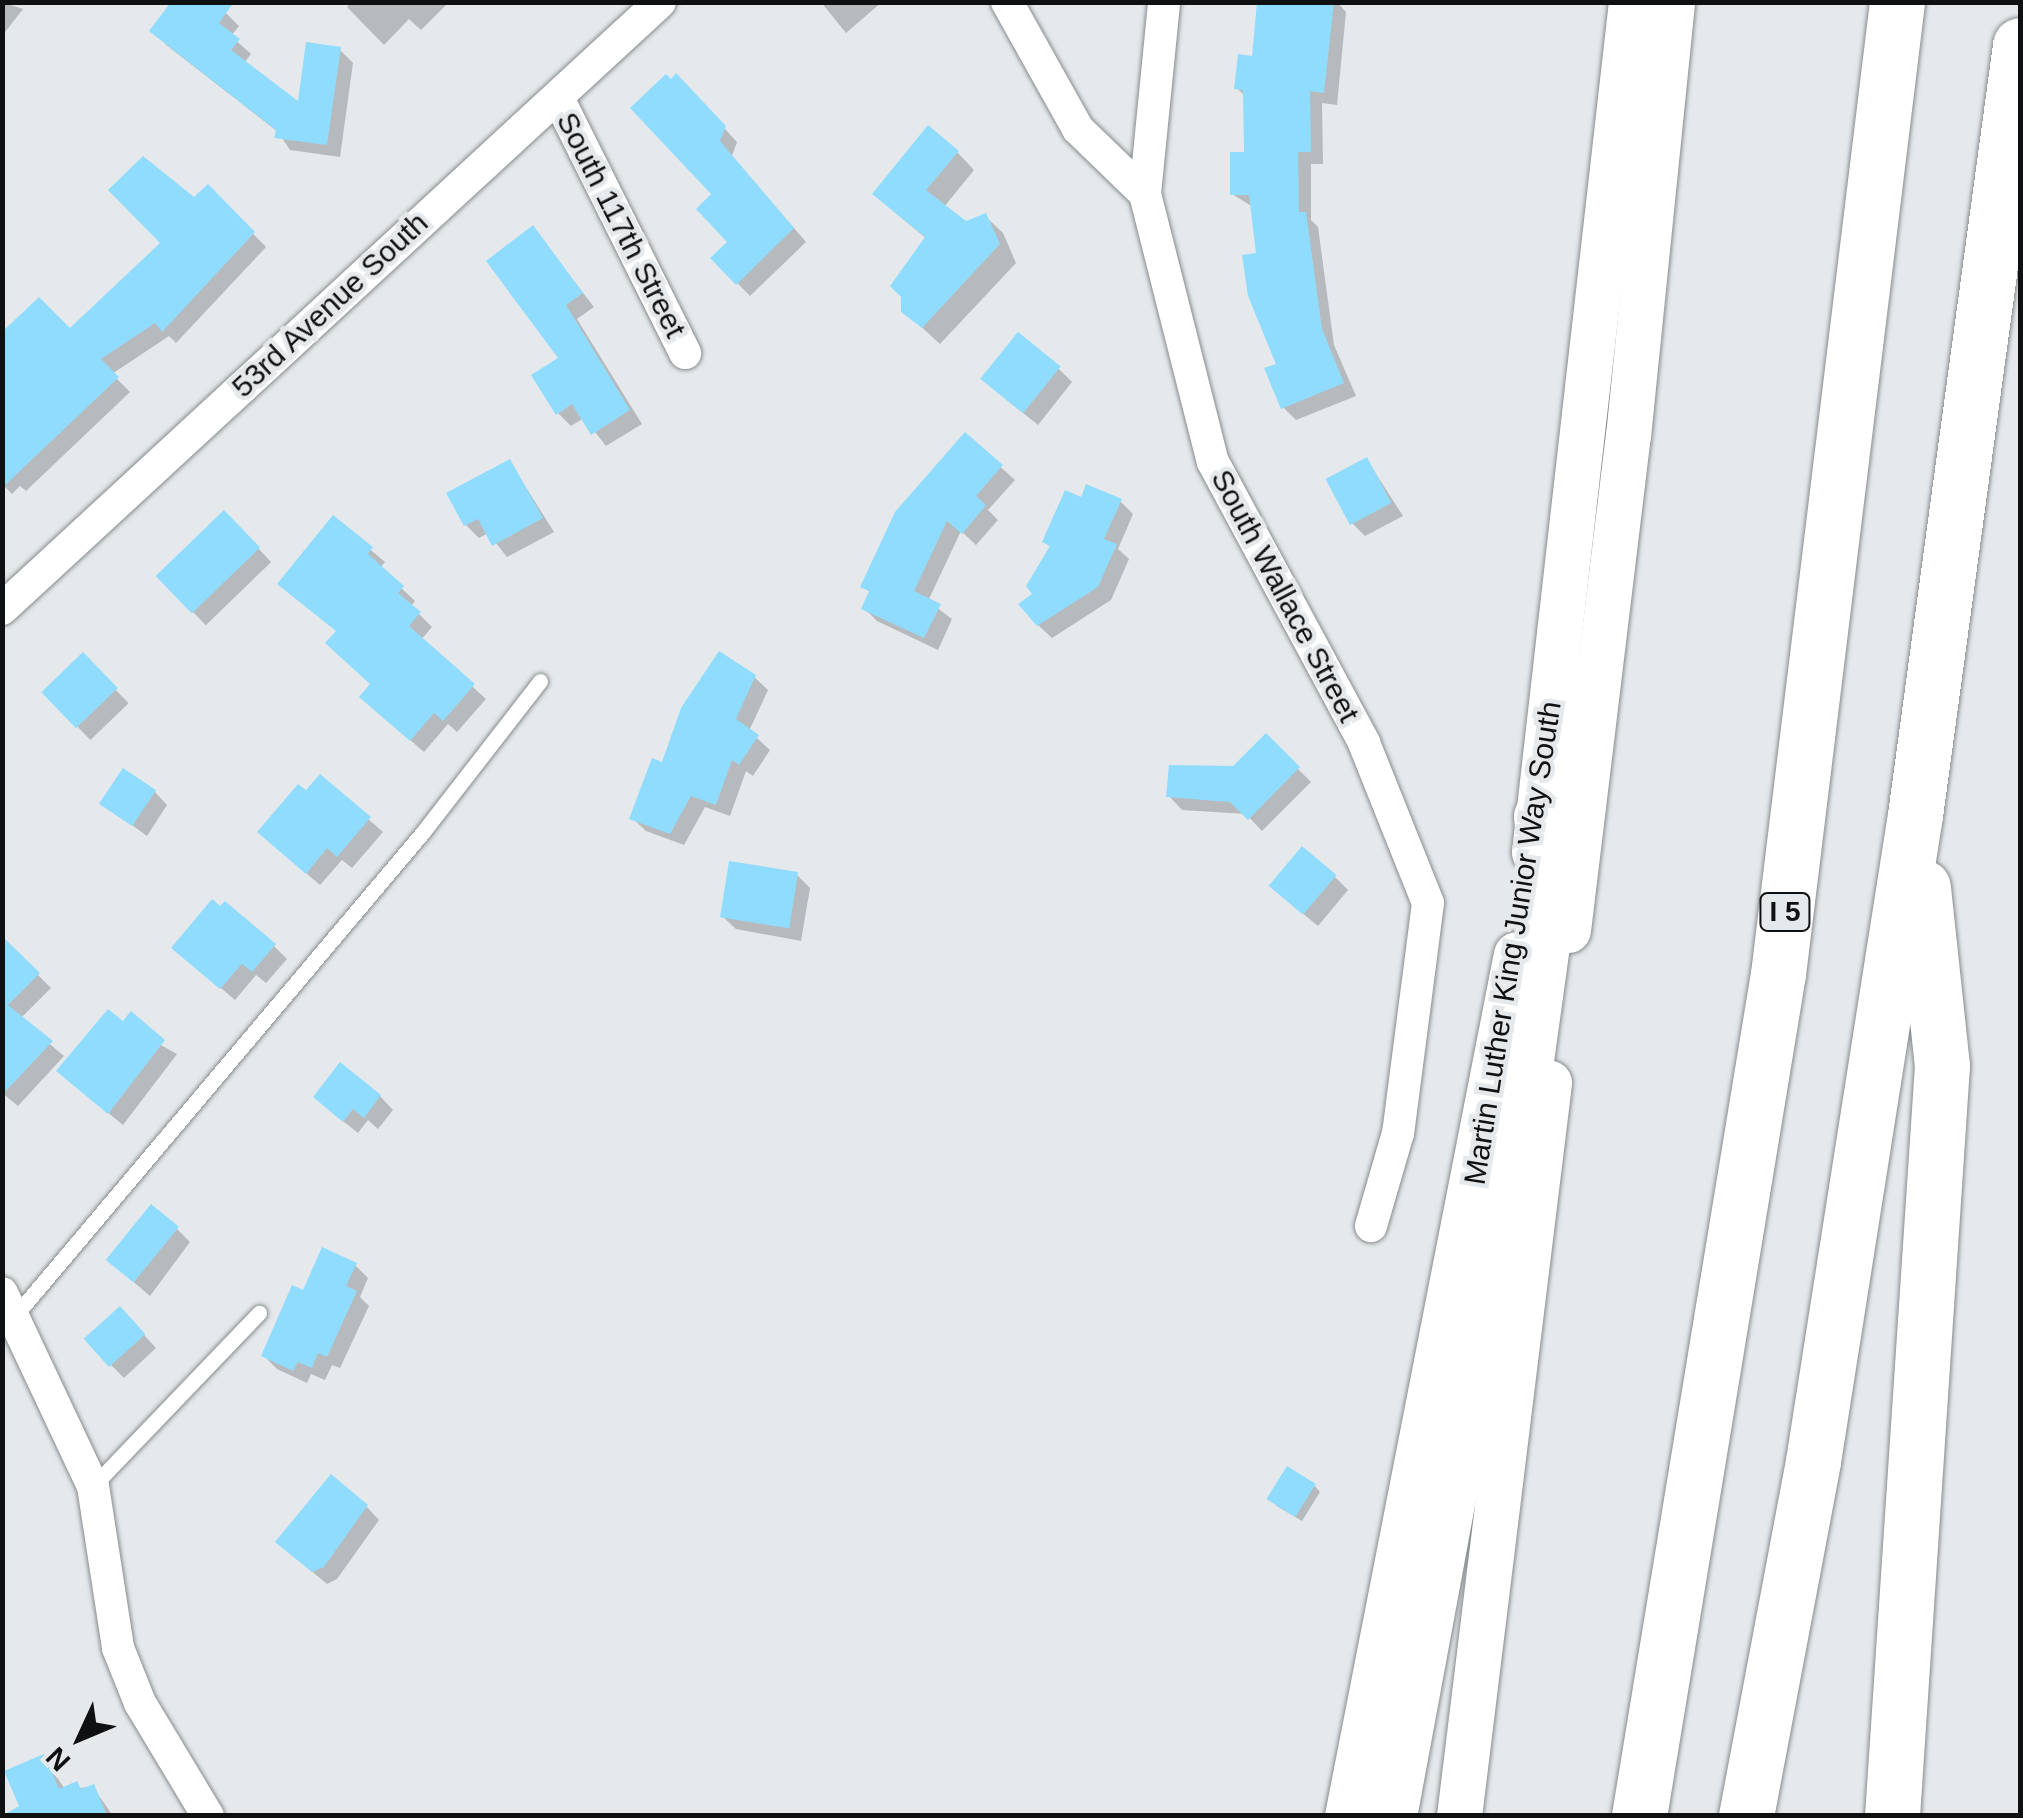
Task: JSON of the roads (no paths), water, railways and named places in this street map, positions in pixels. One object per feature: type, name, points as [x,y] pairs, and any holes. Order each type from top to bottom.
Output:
[{"type":"highway","name":"I 5","points":[[1639,1816],[1778,974],[1897,2]]},
{"type":"highway","points":[[1746,1816],[1814,1461],[1916,815],[2020,45]]},
{"type":"highway","points":[[1892,1816],[1942,1066],[1916,815]]},
{"type":"highway","points":[[1390,1816],[1517,1125],[1550,887],[1540,816]]},
{"type":"main road","name":"Martin Luther King Junior Way South","points":[[1347,1816],[1540,816],[1631,2]]},
{"type":"main road","name":"Martin Luther King Junior Way South","points":[[1459,1816],[1628,436],[1672,2]]},
{"type":"street","name":"53rd Avenue South","points":[[2,610],[660,2]]},
{"type":"street","points":[[1007,2],[1078,129],[1145,194]]},
{"type":"street","points":[[1145,194],[1164,2]]},
{"type":"street","name":"South 117th Street","points":[[558,98],[685,353]]},
{"type":"street","name":"South Wallace Street","points":[[1145,194],[1213,462],[1364,744],[1428,903],[1398,1133],[1370,1226]]},
{"type":"street","points":[[8,1305],[93,1486],[118,1648],[159,1744],[208,1816]]},
{"type":"lane","points":[[8,1305],[423,832],[540,681]]},
{"type":"lane","points":[[93,1486],[259,1313]]}]
